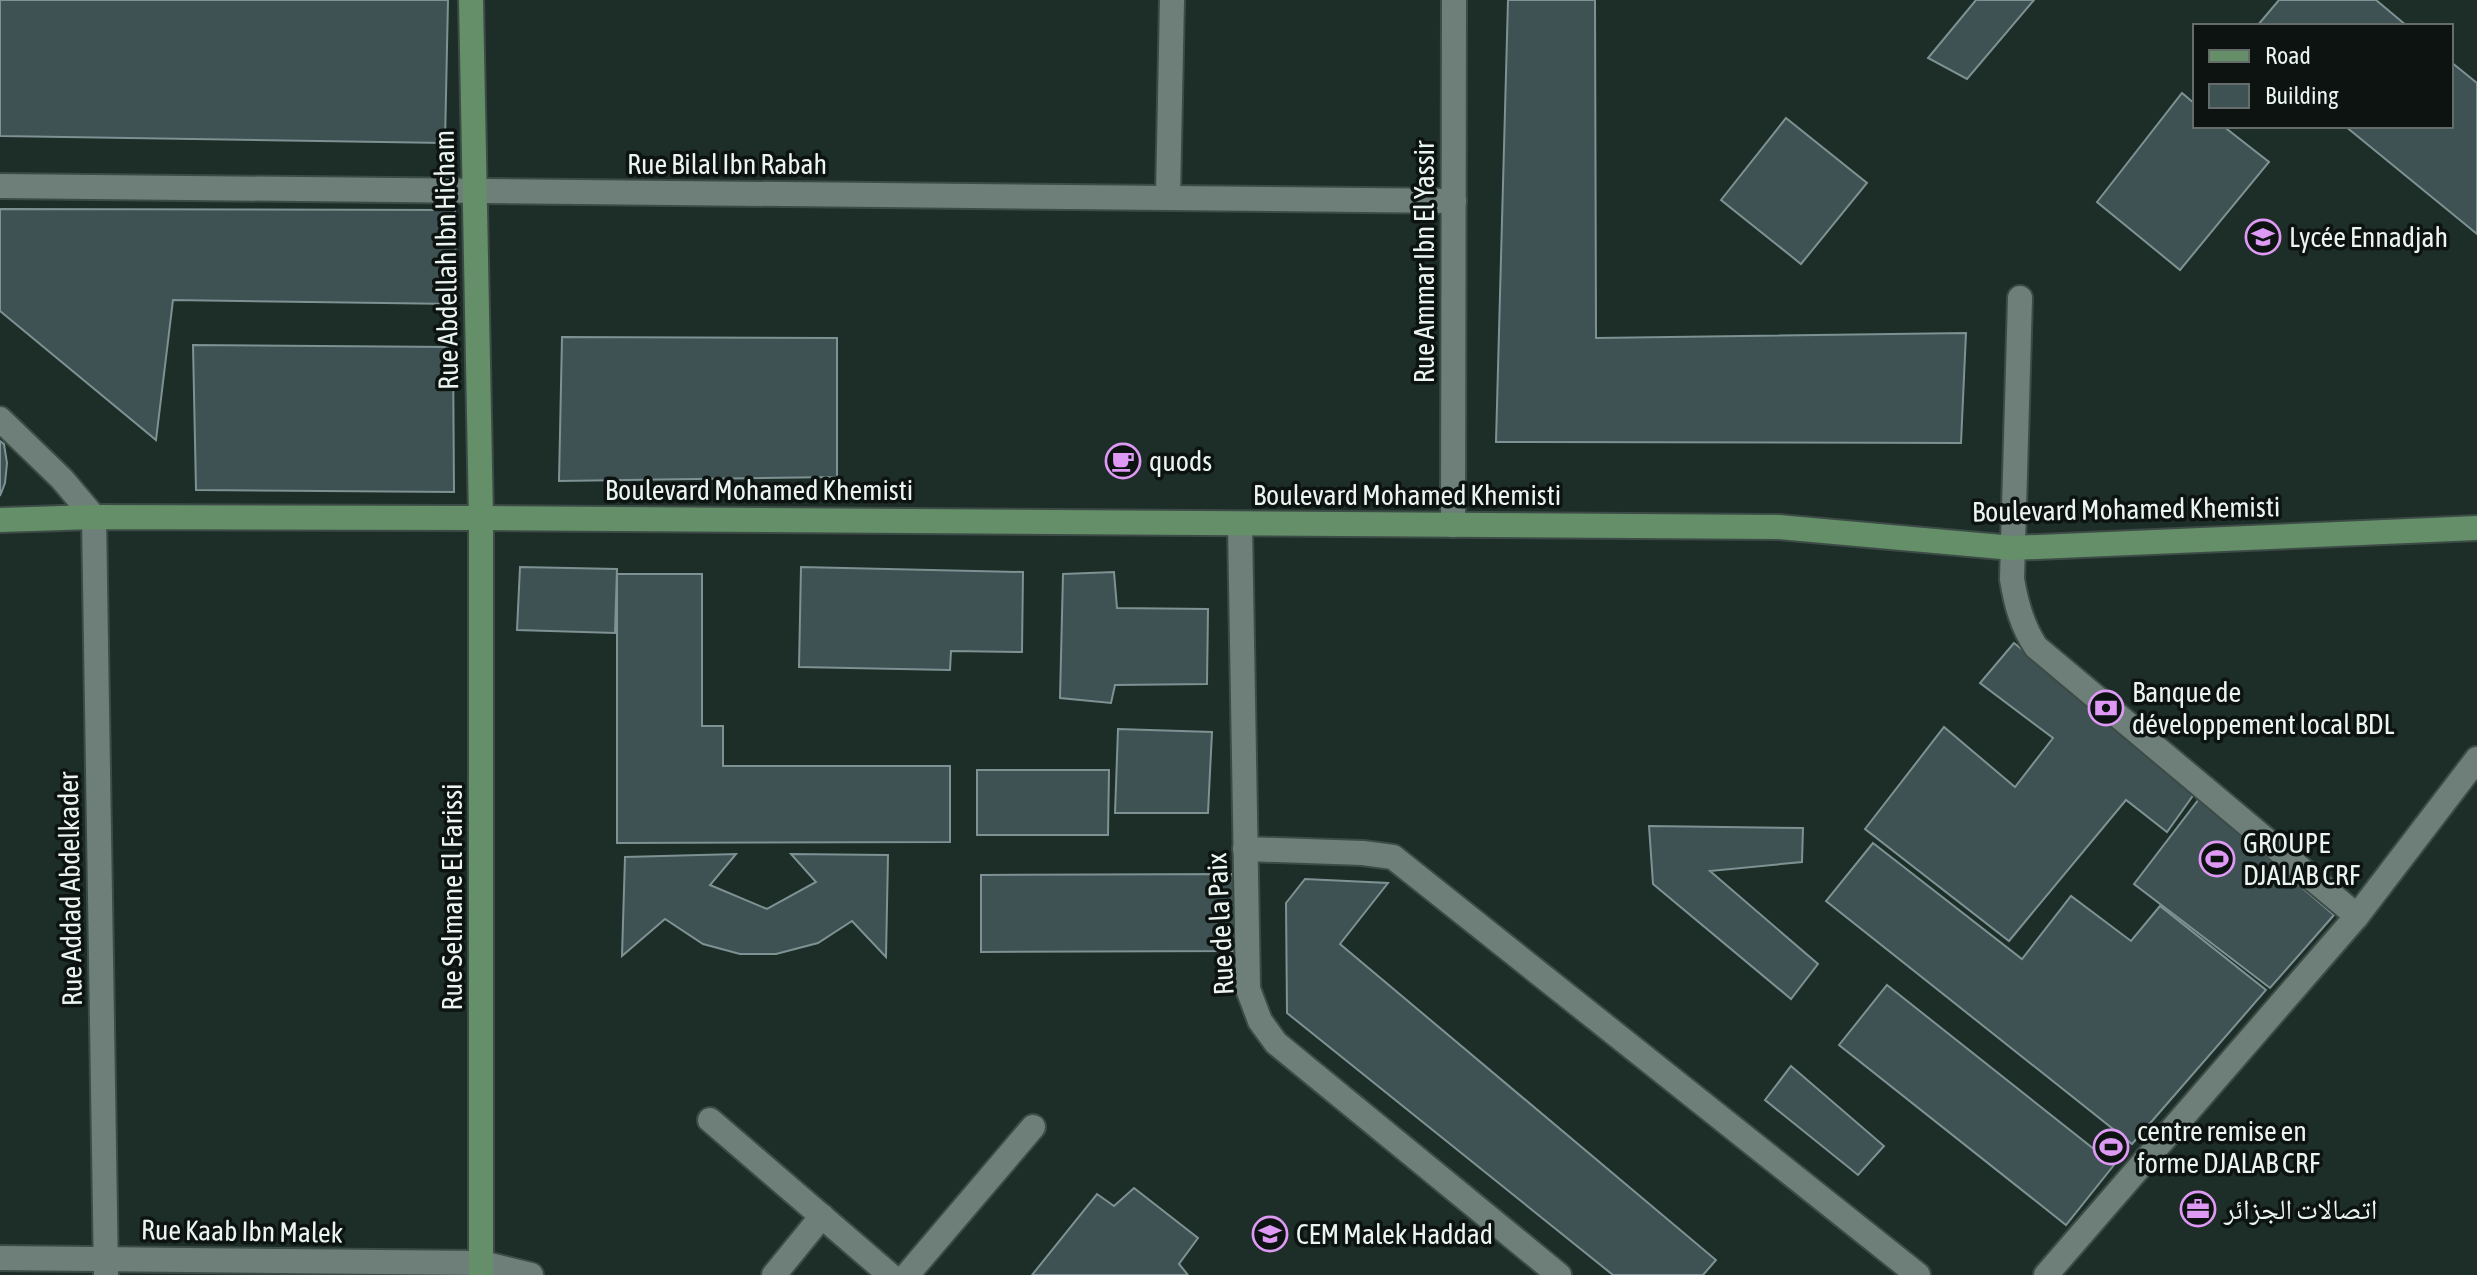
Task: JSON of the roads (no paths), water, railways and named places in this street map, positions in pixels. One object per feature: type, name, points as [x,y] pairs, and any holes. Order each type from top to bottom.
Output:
[{"type":"main road","name":"Rue Abdellah Ibn Hicham","points":[[471,0],[481,518]]},
{"type":"main road","name":"Boulevard Mohamed Khemisti","points":[[0,520],[94,517],[481,518],[1778,527],[2013,548],[2477,528]]},
{"type":"main road","name":"Rue Selmane El Farissi","points":[[481,518],[482,1269]]},
{"type":"street","points":[[1168,196],[1172,0]]},
{"type":"street","name":"Rue Ammar Ibn El Yassir","points":[[1453,525],[1454,0]]},
{"type":"street","name":"Rue Bilal Ibn Rabah","points":[[0,186],[1454,201]]},
{"type":"street","points":[[2020,298],[2012,579],[2016,602],[2028,635],[2036,647],[2357,916]]},
{"type":"street","points":[[0,419],[62,479],[94,517]]},
{"type":"street","name":"Rue Addad Abdelkader","points":[[94,517],[106,1267]]},
{"type":"street","name":"Rue de la Paix","points":[[1240,525],[1248,989],[1260,1021],[1276,1043],[1559,1275]]},
{"type":"street","points":[[2046,1275],[2357,916],[2477,759]]},
{"type":"street","points":[[1245,849],[1393,857],[1918,1275]]},
{"type":"street","points":[[710,1120],[890,1275]]},
{"type":"street","points":[[907,1275],[1033,1127]]},
{"type":"street","points":[[774,1275],[822,1216]]},
{"type":"street","name":"Rue Kaab Ibn Malek","points":[[0,1258],[106,1267],[482,1269],[531,1275]]},
{"type":"place","name":"Lycée Ennadjah","points":[[2263,237]]},
{"type":"place","name":"quods","points":[[1123,461]]},
{"type":"place","name":"Banque de développement local BDL","points":[[2106,708]]},
{"type":"place","name":"GROUPE DJALAB CRF","points":[[2217,859]]},
{"type":"place","name":"centre remise en forme DJALAB CRF","points":[[2111,1147]]},
{"type":"place","name":"اتصالات الجزائر","points":[[2198,1209]]},
{"type":"place","name":"CEM Malek Haddad","points":[[1270,1234]]}]
